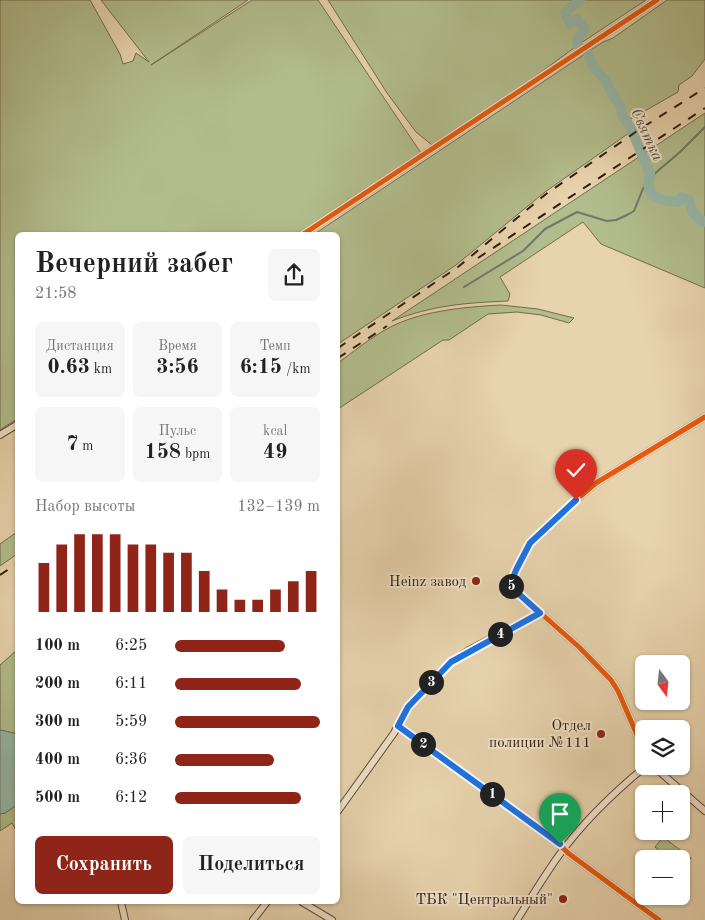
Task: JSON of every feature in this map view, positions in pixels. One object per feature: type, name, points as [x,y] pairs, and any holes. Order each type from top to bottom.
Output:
[{"type":"street","points":[[307,232],[657,0]]},
{"type":"street","points":[[635,731],[611,680],[579,647],[510,586],[530,543],[596,483],[705,417]]},
{"type":"street","points":[[0,436],[15,426]]},
{"type":"street","points":[[340,808],[398,726],[408,707],[451,662],[540,613]]},
{"type":"street","points":[[398,726],[659,920]]},
{"type":"street","points":[[517,920],[564,849],[599,808],[636,775]]},
{"type":"street","points":[[663,775],[705,812]]},
{"type":"street","points":[[121,904],[125,920]]},
{"type":"street","points":[[253,920],[265,904]]},
{"type":"street","points":[[305,904],[332,920]]},
{"type":"green space","points":[[0,0],[90,0],[120,54],[123,64],[133,61],[136,53],[149,62],[101,0],[248,0],[151,65],[252,0],[318,0],[421,153],[301,232],[15,232],[15,420],[0,430]]},
{"type":"green space","points":[[328,0],[646,0],[578,45],[477,119],[432,145],[416,132],[387,93]]},
{"type":"green space","points":[[667,0],[705,0],[705,59],[692,76],[679,85],[678,92],[624,123],[629,133],[545,192],[456,265],[340,343],[340,232],[318,232],[603,42],[613,38]]},
{"type":"green space","points":[[705,113],[705,288],[601,244],[583,222],[500,277],[510,294],[508,301],[436,308],[392,321]]},
{"type":"green space","points":[[501,305],[538,309],[574,318],[569,323],[541,315],[517,312],[488,314],[449,340],[443,340],[340,408],[340,362],[379,334],[411,318],[441,311]]},
{"type":"green space","points":[[15,533],[15,555],[0,566],[0,544]]},
{"type":"green space","points":[[15,652],[15,734],[0,730],[0,665]]},
{"type":"green space","points":[[15,806],[15,828],[12,823],[0,831],[0,814]]},
{"type":"green space","points":[[661,840],[667,840],[680,850],[659,850],[655,847]]},
{"type":"shaded area","points":[[0,730],[15,733],[15,806],[0,814]]},
{"type":"waterway","name":"Святка","points":[[578,45],[577,40],[585,29],[577,19],[570,24],[565,12],[580,0]]},
{"type":"waterway","name":"Святка","points":[[588,53],[593,66],[607,82],[620,105],[622,115],[631,128],[650,174],[648,185],[652,195],[662,200],[678,202],[682,197],[689,200],[693,213],[703,222],[705,221]]},
{"type":"waterway","points":[[464,287],[523,251],[545,229],[577,212],[607,221],[616,220],[634,211],[646,181],[680,152],[705,127]]},
{"type":"railway","points":[[340,347],[458,267],[546,194],[640,129],[705,88]]},
{"type":"railway","points":[[478,258],[705,108]]},
{"type":"railway","points":[[340,357],[387,326]]},
{"type":"railway","points":[[0,575],[15,565]]},
{"type":"cycle path","points":[[307,232],[657,0]]},
{"type":"cycle path","points":[[635,730],[618,691],[611,680],[579,647],[510,586],[530,543],[576,500],[596,483],[705,417]]},
{"type":"cycle path","points":[[398,725],[659,920]]},
{"type":"place","name":"Heinz завод","points":[[476,581]]},
{"type":"place","name":"Отдел полиции №111","points":[[601,734]]},
{"type":"place","name":"ТБК \"Центральный\"","points":[[563,899]]},
{"type":"route","points":[[560,844],[398,726],[408,707],[451,662],[469,650],[540,613],[510,586],[523,554],[530,543],[576,500]]}]
